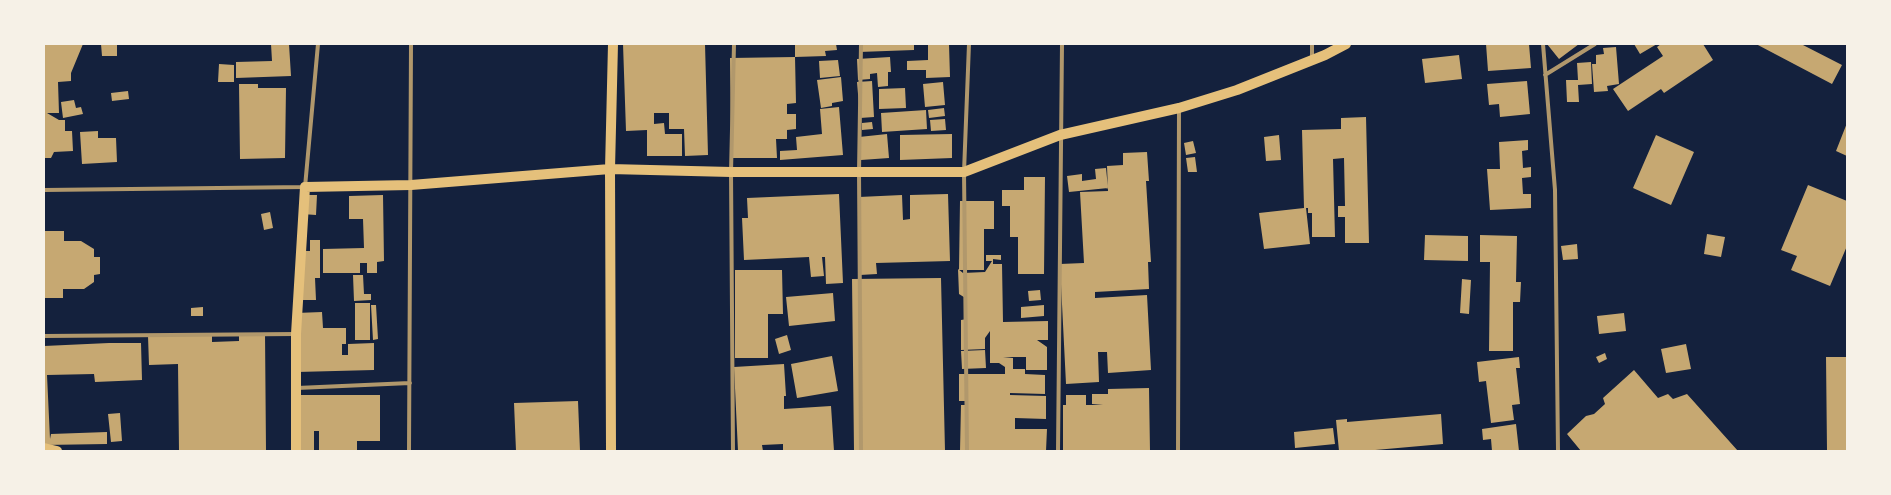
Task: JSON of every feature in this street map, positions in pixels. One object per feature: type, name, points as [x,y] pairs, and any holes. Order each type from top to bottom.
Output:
[{"type":"main road","points":[[611,451],[610,169],[613,44]]},
{"type":"main road","points":[[296,451],[296,334],[306,187],[411,185],[610,169],[731,172],[964,172],[1060,135],[1179,108],[1237,90],[1312,60],[1346,44]]},
{"type":"main road","points":[[44,448],[57,451]]},
{"type":"street","points":[[44,190],[306,187],[318,44]]},
{"type":"street","points":[[410,451],[411,44]]},
{"type":"street","points":[[733,451],[731,172],[734,44]]},
{"type":"street","points":[[861,44],[861,451]]},
{"type":"street","points":[[967,451],[964,172],[969,44]]},
{"type":"street","points":[[1058,451],[1062,44]]},
{"type":"street","points":[[1312,44],[1312,60]]},
{"type":"street","points":[[1543,44],[1555,190],[1558,451]]},
{"type":"street","points":[[1545,75],[1596,44]]},
{"type":"street","points":[[1178,451],[1179,108]]},
{"type":"street","points":[[44,336],[296,334]]},
{"type":"street","points":[[296,388],[410,383]]},
{"type":"building","points":[[44,44],[83,44],[71,73],[71,81],[58,82],[59,113],[47,113],[59,120],[65,120],[65,131],[72,131],[73,151],[54,152],[51,158],[44,158]]},
{"type":"building","points":[[101,44],[117,44],[117,56],[102,56]]},
{"type":"building","points":[[271,44],[289,44],[291,76],[236,78],[236,62],[272,61]]},
{"type":"building","points":[[623,44],[705,44],[708,155],[685,156],[684,129],[669,129],[669,113],[654,113],[654,124],[664,123],[665,134],[682,134],[682,156],[647,156],[647,130],[626,131]]},
{"type":"building","points":[[795,44],[836,44],[837,50],[825,51],[826,56],[795,57]]},
{"type":"building","points":[[859,44],[914,44],[914,50],[859,52]]},
{"type":"building","points":[[928,44],[949,44],[950,77],[926,78],[926,70],[907,70],[907,61],[928,60]]},
{"type":"building","points":[[1486,44],[1529,44],[1531,68],[1488,71]]},
{"type":"building","points":[[1547,44],[1579,44],[1559,59]]},
{"type":"building","points":[[1634,44],[1657,44],[1640,54]]},
{"type":"building","points":[[1661,44],[1703,44],[1713,60],[1664,93],[1661,89],[1628,111],[1613,89],[1663,56],[1657,47]]},
{"type":"building","points":[[1756,44],[1801,44],[1842,65],[1832,84]]},
{"type":"building","points":[[1616,47],[1619,84],[1607,86],[1608,91],[1594,92],[1592,64],[1596,64],[1596,55],[1604,54],[1603,48]]},
{"type":"building","points":[[1459,55],[1462,79],[1425,83],[1422,59]]},
{"type":"building","points":[[795,57],[796,103],[787,104],[787,114],[796,114],[796,129],[787,130],[787,139],[776,139],[777,158],[731,158],[730,58]]},
{"type":"building","points":[[890,57],[891,72],[888,72],[888,86],[878,87],[877,73],[870,74],[870,79],[858,80],[857,59]]},
{"type":"building","points":[[838,60],[840,76],[820,78],[819,61]]},
{"type":"building","points":[[1591,62],[1592,84],[1578,85],[1579,102],[1567,102],[1566,80],[1578,80],[1577,63]]},
{"type":"building","points":[[219,64],[234,65],[234,82],[218,82]]},
{"type":"building","points":[[841,77],[843,101],[832,103],[832,106],[821,108],[817,80]]},
{"type":"building","points":[[872,81],[874,117],[860,118],[857,82]]},
{"type":"building","points":[[1527,81],[1530,114],[1500,117],[1499,104],[1489,105],[1487,84]]},
{"type":"building","points":[[943,82],[945,105],[925,107],[923,84]]},
{"type":"building","points":[[239,84],[258,84],[258,88],[286,88],[285,158],[240,159]]},
{"type":"building","points":[[905,88],[906,108],[879,109],[879,89]]},
{"type":"building","points":[[128,91],[129,99],[112,101],[111,93]]},
{"type":"building","points":[[74,100],[76,108],[81,107],[83,114],[63,118],[61,102]]},
{"type":"building","points":[[839,107],[843,155],[780,160],[780,151],[797,150],[796,137],[822,134],[820,109]]},
{"type":"building","points":[[944,108],[945,116],[929,118],[928,110]]},
{"type":"building","points":[[926,110],[927,129],[882,132],[881,113]]},
{"type":"building","points":[[1366,117],[1369,243],[1345,243],[1345,217],[1338,217],[1338,206],[1345,206],[1344,158],[1333,159],[1335,237],[1312,237],[1312,213],[1308,213],[1308,208],[1306,208],[1310,244],[1264,249],[1259,213],[1304,208],[1302,130],[1341,129],[1341,118]]},
{"type":"building","points":[[945,119],[946,130],[931,131],[930,120]]},
{"type":"building","points":[[872,122],[873,129],[862,130],[862,123]]},
{"type":"building","points":[[1847,123],[1847,156],[1836,151]]},
{"type":"building","points":[[98,131],[98,138],[116,138],[117,162],[82,164],[80,132]]},
{"type":"building","points":[[887,134],[889,158],[861,160],[859,137]]},
{"type":"building","points":[[952,134],[952,158],[900,160],[900,135]]},
{"type":"building","points":[[1279,135],[1281,160],[1266,161],[1264,137]]},
{"type":"building","points":[[1656,135],[1694,152],[1671,205],[1633,188]]},
{"type":"building","points":[[1528,140],[1528,150],[1522,151],[1523,168],[1531,167],[1531,177],[1522,178],[1523,194],[1531,194],[1531,208],[1490,210],[1487,169],[1500,169],[1499,142]]},
{"type":"building","points":[[1193,141],[1196,153],[1186,155],[1184,143]]},
{"type":"building","points":[[1147,152],[1149,181],[1146,181],[1151,262],[1148,262],[1149,289],[1095,292],[1095,298],[1147,295],[1151,370],[1108,373],[1107,352],[1098,352],[1099,382],[1066,384],[1060,264],[1084,263],[1080,192],[1108,191],[1107,166],[1123,165],[1123,153]]},
{"type":"building","points":[[1195,157],[1197,172],[1188,172],[1186,158]]},
{"type":"building","points":[[1106,168],[1108,188],[1069,192],[1067,176],[1082,174],[1082,181],[1096,179],[1095,169]]},
{"type":"building","points":[[1024,177],[1045,177],[1044,274],[1018,274],[1018,237],[1010,237],[1010,206],[1002,206],[1002,190],[1024,190]]},
{"type":"building","points":[[1808,185],[1847,201],[1847,246],[1830,286],[1791,270],[1797,256],[1781,250]]},
{"type":"building","points":[[839,194],[843,283],[826,284],[825,257],[822,257],[824,276],[811,277],[809,257],[744,260],[742,218],[748,218],[747,198]]},
{"type":"building","points":[[948,194],[950,261],[876,263],[877,274],[860,275],[859,197],[902,195],[903,220],[910,219],[910,195]]},
{"type":"building","points":[[303,195],[317,195],[316,215],[302,214]]},
{"type":"building","points":[[383,195],[384,261],[377,262],[377,273],[367,273],[367,263],[360,263],[360,273],[323,273],[323,249],[364,248],[363,219],[349,219],[349,196]]},
{"type":"building","points":[[960,201],[994,201],[994,229],[984,229],[984,270],[959,270]]},
{"type":"building","points":[[270,212],[273,228],[264,230],[261,214]]},
{"type":"building","points":[[44,231],[64,231],[64,241],[81,241],[94,249],[94,257],[100,257],[100,274],[94,275],[94,282],[84,289],[63,289],[63,298],[44,298]]},
{"type":"building","points":[[1707,234],[1725,237],[1721,257],[1704,254]]},
{"type":"building","points":[[1425,235],[1468,236],[1468,261],[1424,260]]},
{"type":"building","points":[[1480,235],[1517,236],[1516,282],[1521,282],[1520,302],[1513,302],[1513,351],[1489,351],[1490,262],[1480,262]]},
{"type":"building","points":[[310,240],[320,240],[320,278],[315,278],[316,300],[298,300],[298,251],[310,251]]},
{"type":"building","points":[[1577,244],[1578,259],[1563,260],[1561,246]]},
{"type":"building","points":[[986,255],[1001,255],[1001,260],[993,259],[993,264],[1002,264],[1003,322],[1048,321],[1048,340],[1037,340],[1047,347],[1047,370],[1026,370],[1026,357],[1003,357],[1013,358],[1013,369],[1025,369],[1025,374],[1045,375],[1045,394],[1010,393],[1010,395],[1046,396],[1046,419],[1015,418],[1015,429],[1047,429],[1046,451],[960,451],[961,405],[965,405],[965,401],[959,401],[959,374],[1005,374],[1005,367],[999,363],[990,363],[990,331],[985,338],[985,349],[961,350],[961,320],[967,319],[967,299],[959,294],[958,269],[963,273],[985,272],[992,261],[986,261]]},
{"type":"building","points":[[735,270],[782,270],[783,314],[768,314],[768,358],[735,358]]},
{"type":"building","points":[[353,275],[363,275],[364,294],[371,294],[371,300],[354,301]]},
{"type":"building","points":[[941,278],[945,451],[854,451],[852,279]]},
{"type":"building","points":[[1462,279],[1471,280],[1469,314],[1460,313]]},
{"type":"building","points":[[1040,290],[1041,300],[1029,301],[1028,291]]},
{"type":"building","points":[[833,293],[835,321],[789,326],[786,297]]},
{"type":"building","points":[[355,303],[370,303],[370,340],[355,340]]},
{"type":"building","points":[[371,305],[376,305],[378,339],[373,340]]},
{"type":"building","points":[[1044,305],[1044,316],[1021,318],[1021,307]]},
{"type":"building","points":[[203,307],[203,316],[191,316],[191,308]]},
{"type":"building","points":[[322,312],[323,328],[346,328],[346,344],[342,344],[342,355],[348,355],[348,344],[374,343],[374,370],[297,372],[296,313]]},
{"type":"building","points":[[1624,313],[1626,331],[1599,334],[1597,316]]},
{"type":"building","points":[[239,333],[265,333],[266,451],[179,451],[178,364],[149,365],[148,336],[212,336],[212,342],[239,341]]},
{"type":"building","points":[[787,335],[791,350],[779,354],[775,339]]},
{"type":"building","points":[[141,343],[142,380],[95,382],[94,374],[47,375],[50,439],[51,434],[107,432],[107,444],[44,445],[44,346]]},
{"type":"building","points":[[1686,344],[1691,369],[1666,373],[1661,349]]},
{"type":"building","points":[[985,350],[986,368],[962,369],[961,351]]},
{"type":"building","points":[[1605,353],[1607,359],[1599,363],[1596,357]]},
{"type":"building","points":[[832,356],[838,391],[797,398],[791,364]]},
{"type":"building","points":[[1519,357],[1520,368],[1516,368],[1520,404],[1512,405],[1514,420],[1491,423],[1486,381],[1479,382],[1477,362]]},
{"type":"building","points":[[1826,357],[1847,357],[1847,451],[1827,451]]},
{"type":"building","points":[[784,364],[786,396],[784,396],[784,409],[831,406],[834,451],[783,451],[783,444],[762,445],[763,451],[738,451],[734,367]]},
{"type":"building","points":[[1634,370],[1658,398],[1668,394],[1673,399],[1687,394],[1738,451],[1581,451],[1567,434],[1586,416],[1594,414],[1605,404],[1603,398]]},
{"type":"building","points":[[1149,388],[1150,451],[1063,451],[1063,405],[1066,405],[1066,395],[1086,395],[1086,405],[1103,405],[1092,404],[1092,394],[1108,394],[1108,389]]},
{"type":"building","points":[[298,395],[380,395],[380,441],[357,441],[357,451],[319,451],[319,431],[314,431],[314,451],[300,451]]},
{"type":"building","points":[[578,401],[580,451],[516,451],[514,403]]},
{"type":"building","points":[[120,413],[122,441],[111,442],[108,414]]},
{"type":"building","points":[[1441,414],[1443,444],[1364,451],[1339,451],[1336,420],[1347,419],[1347,422]]},
{"type":"building","points":[[1516,424],[1519,451],[1492,451],[1491,439],[1483,440],[1482,429]]},
{"type":"building","points":[[1333,428],[1335,444],[1295,448],[1294,432]]}]
